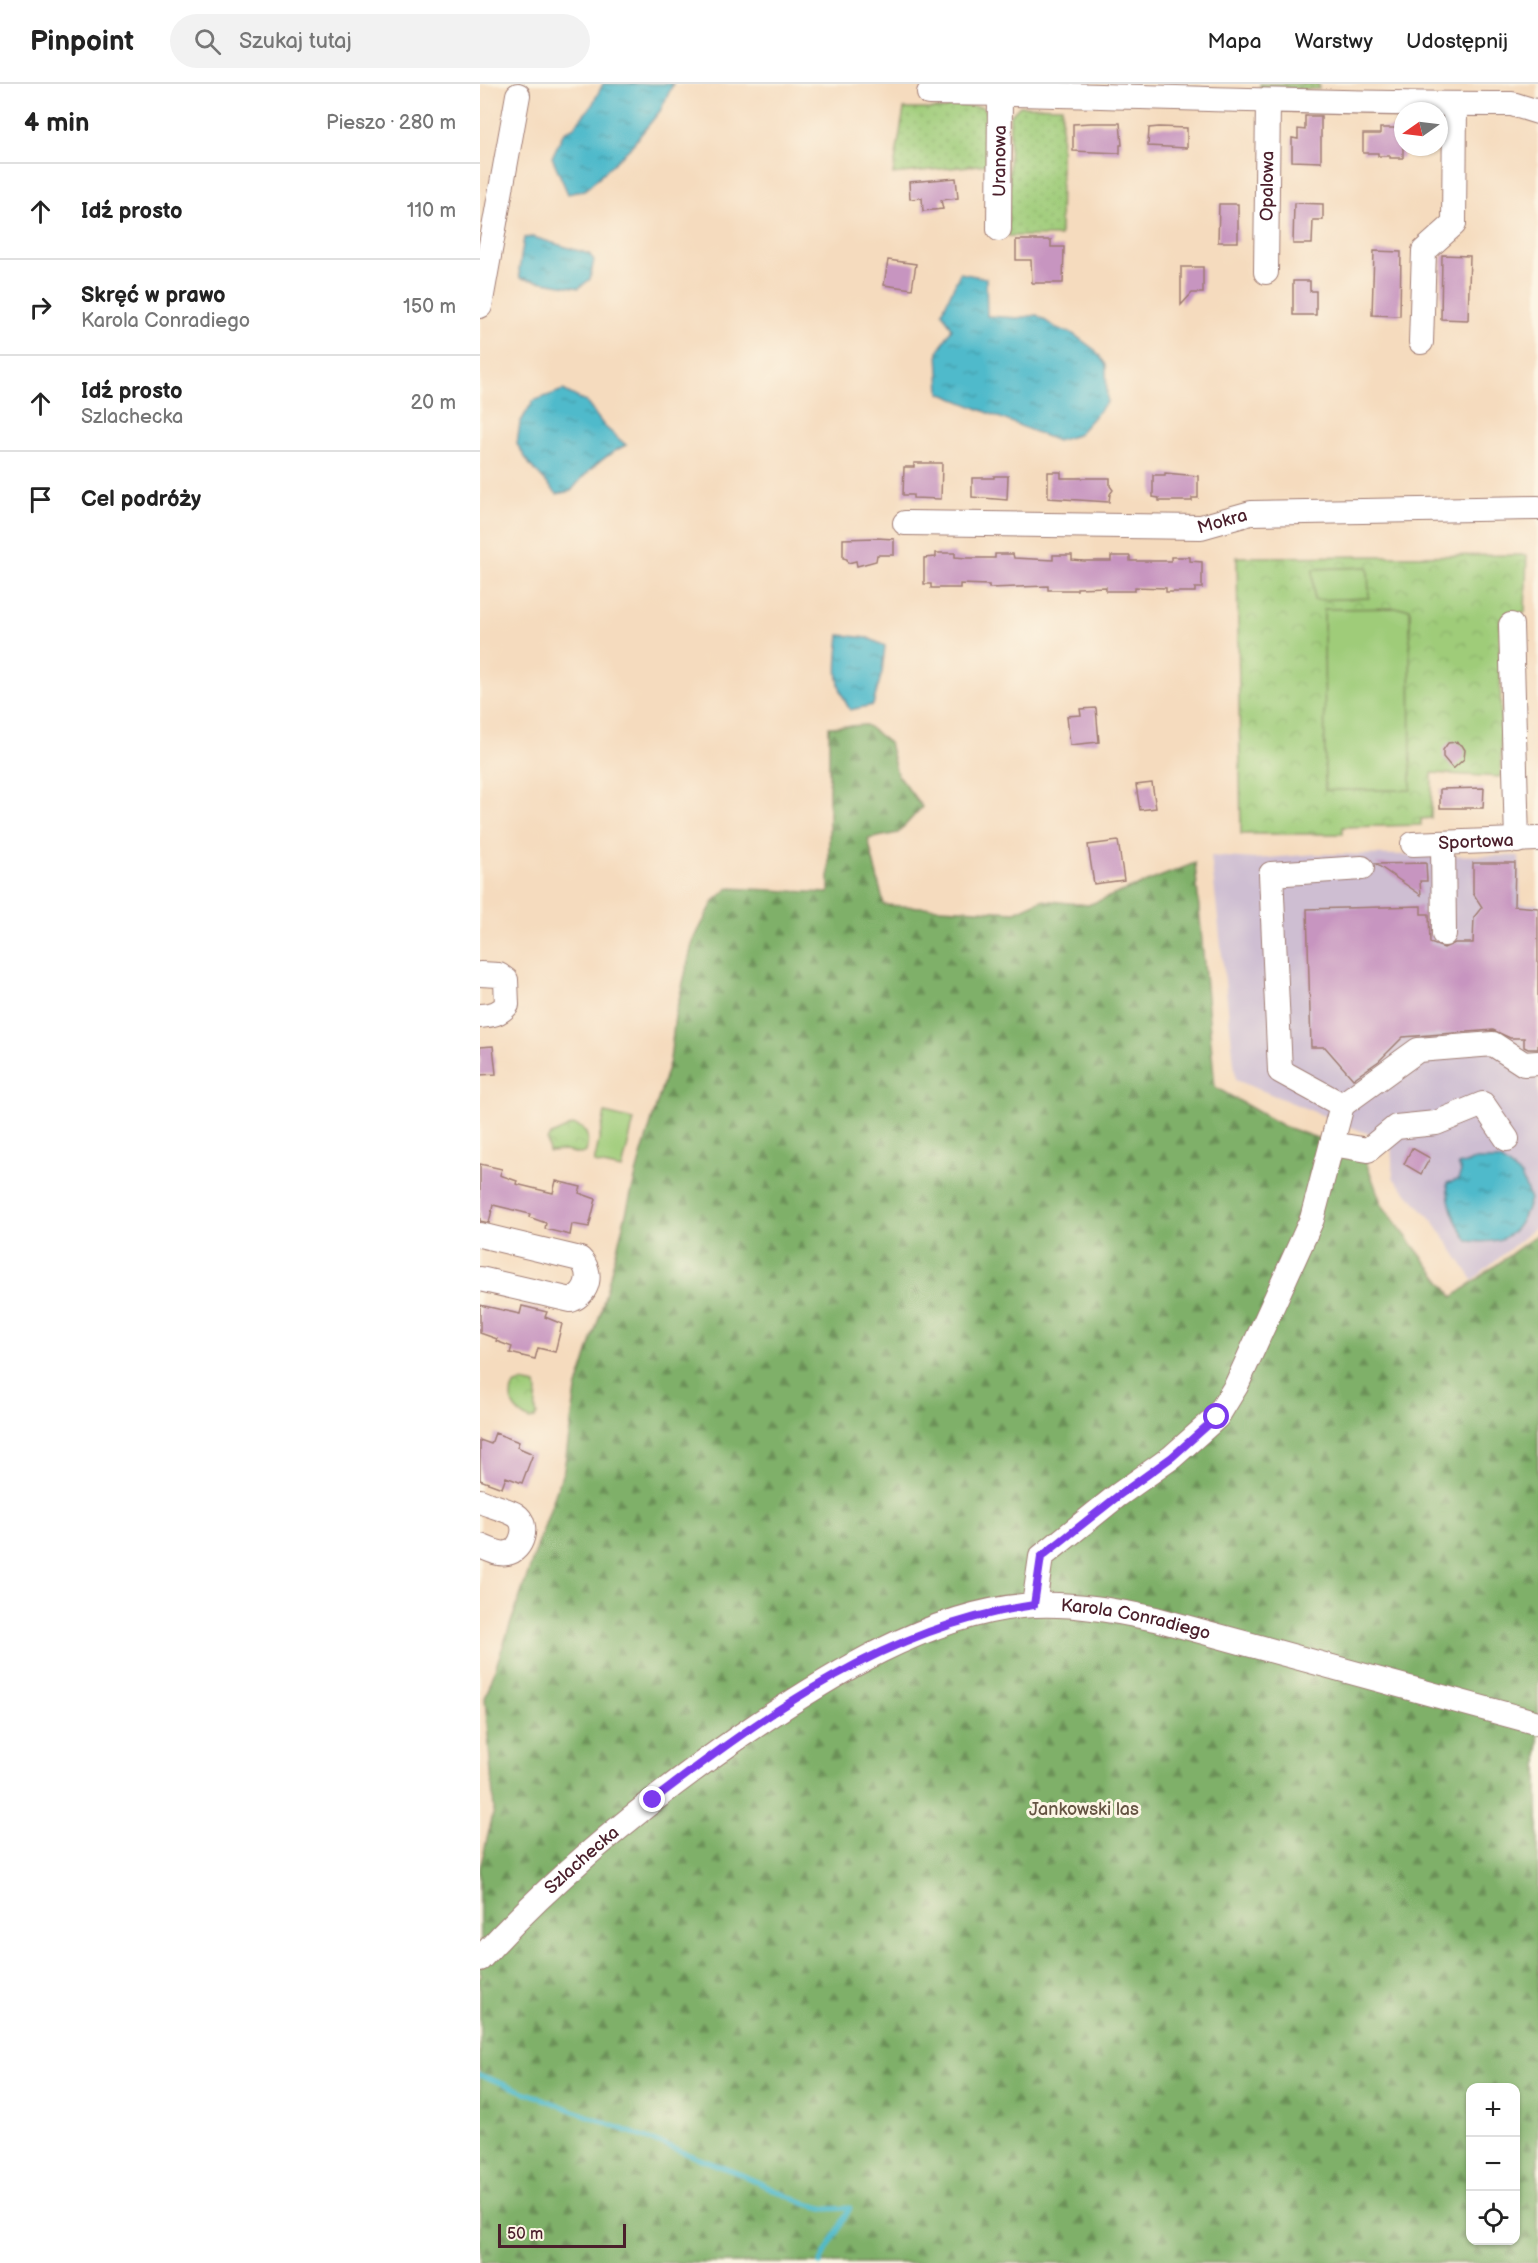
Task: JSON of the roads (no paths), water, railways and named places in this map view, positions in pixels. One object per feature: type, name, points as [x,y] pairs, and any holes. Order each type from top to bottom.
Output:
[{"type":"street","points":[[929,93],[1512,104],[1538,112]]},
{"type":"street","name":"Uranowa","points":[[999,228],[1000,93]]},
{"type":"street","points":[[480,306],[518,94]]},
{"type":"street","name":"Opalowa","points":[[1266,272],[1268,101]]},
{"type":"street","points":[[1421,342],[1424,251],[1454,224],[1455,104]]},
{"type":"street","name":"Mokra","points":[[905,524],[1201,527],[1251,513],[1538,508]]},
{"type":"street","points":[[1511,625],[1527,840]]},
{"type":"street","name":"Sportowa","points":[[1413,844],[1527,840]]},
{"type":"street","points":[[1443,843],[1444,934]]},
{"type":"street","points":[[1342,1105],[1280,1071],[1271,874],[1362,868]]},
{"type":"street","points":[[480,974],[499,975],[506,981],[507,1005],[501,1012],[494,1015],[480,1016]]},
{"type":"street","points":[[1034,1605],[1041,1557],[1172,1457],[1217,1417],[1236,1386],[1312,1220],[1342,1105],[1418,1050],[1493,1044],[1524,1064],[1538,1063]]},
{"type":"street","points":[[1332,1144],[1368,1150],[1396,1127],[1436,1123],[1483,1104],[1507,1139]]},
{"type":"street","points":[[480,1234],[580,1259],[586,1266],[588,1274],[583,1292],[579,1297],[571,1300],[480,1279]]},
{"type":"street","points":[[480,1501],[517,1516],[522,1522],[524,1532],[518,1547],[510,1553],[501,1554],[480,1546]]},
{"type":"street","name":"Karola Conradiego","points":[[691,1770],[778,1710],[870,1656],[908,1638],[975,1616],[1034,1605],[1071,1606],[1156,1619],[1538,1723]]},
{"type":"street","name":"Szlachecka","points":[[480,1959],[538,1898],[600,1842],[691,1770]]},
{"type":"water","points":[[603,84],[673,84],[660,111],[629,149],[585,190],[568,194],[552,157],[564,132],[573,128],[592,105]]},
{"type":"water","points":[[533,237],[589,254],[594,260],[590,279],[579,288],[520,278],[524,238]]},
{"type":"water","points":[[960,273],[986,278],[987,316],[1018,318],[1037,315],[1056,328],[1073,334],[1095,350],[1106,365],[1107,402],[1077,435],[1057,441],[940,393],[938,352],[952,328],[942,312]]},
{"type":"water","points":[[563,390],[586,402],[604,426],[626,445],[596,465],[571,491],[557,494],[530,465],[517,444],[520,423],[533,401]]},
{"type":"water","points":[[840,635],[868,638],[885,646],[882,672],[873,705],[850,710],[845,700],[838,674]]},
{"type":"water","points":[[1476,1160],[1500,1160],[1521,1176],[1530,1199],[1516,1229],[1501,1239],[1468,1241],[1451,1207],[1447,1183],[1458,1180],[1461,1172],[1458,1165]]},
{"type":"waterway","points":[[480,2075],[740,2174],[803,2203],[827,2209],[850,2208],[820,2263]]},
{"type":"park label","name":"Jankowski las","points":[[1084,1809]]}]
